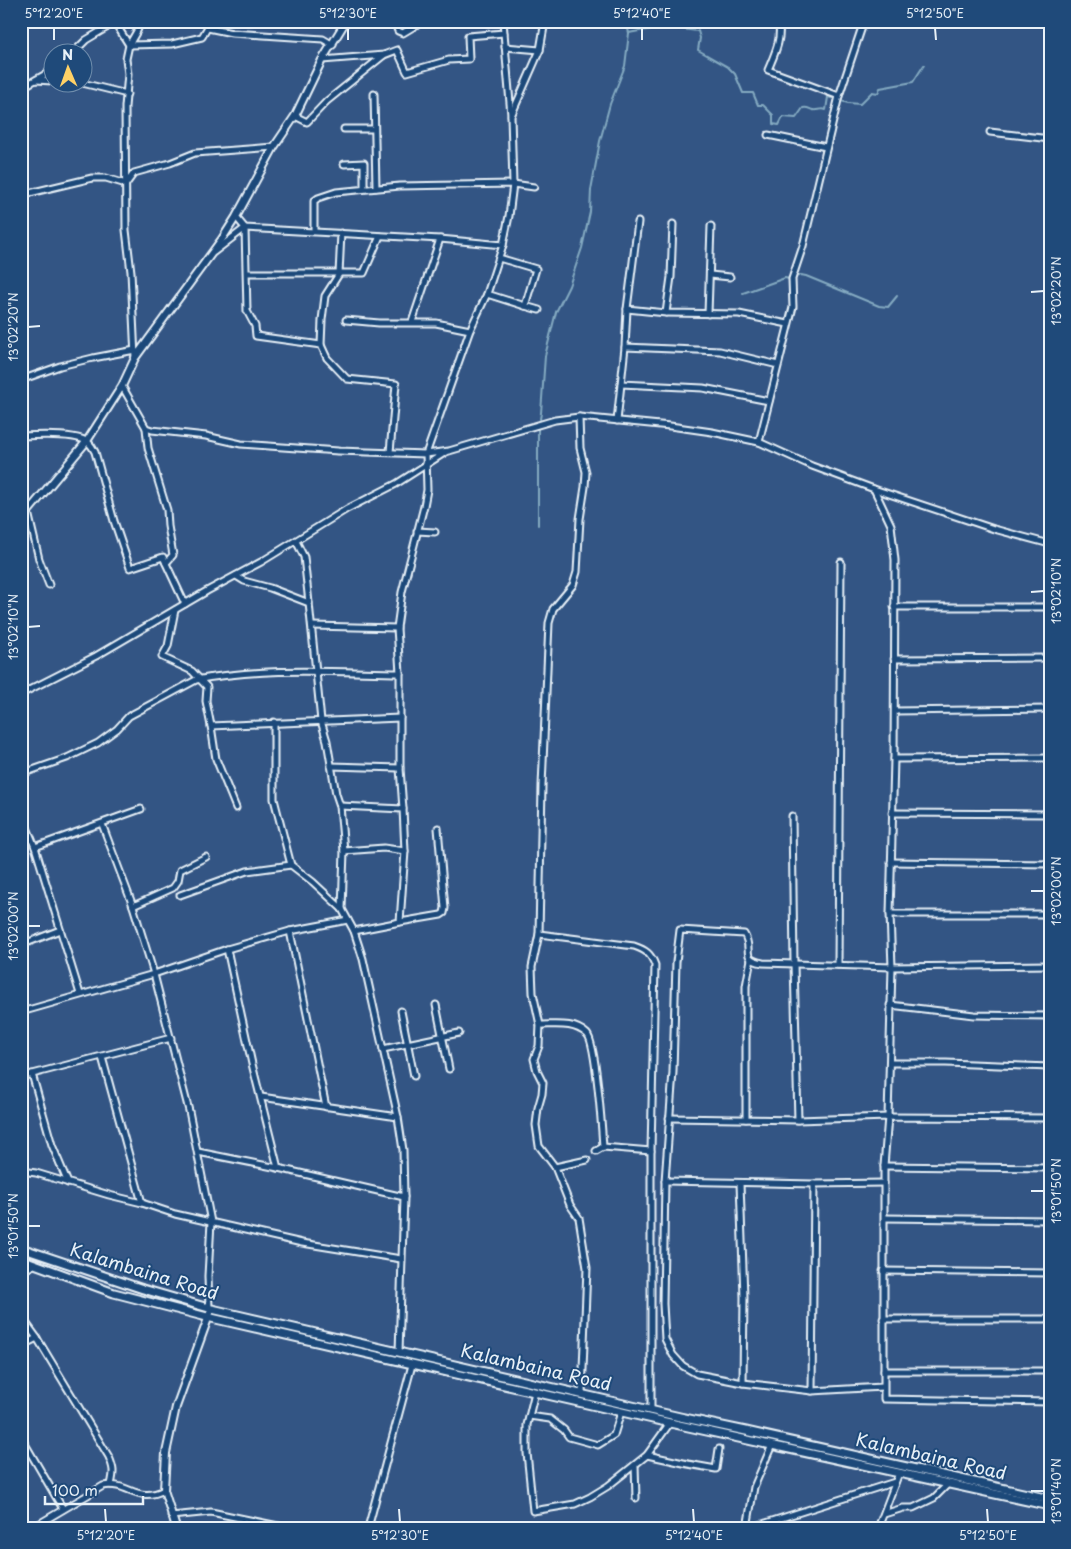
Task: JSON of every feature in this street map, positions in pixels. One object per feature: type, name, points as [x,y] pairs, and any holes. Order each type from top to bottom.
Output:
[{"type":"main road","name":"Kalambaina Road","points":[[21,1248],[143,1290],[210,1309],[651,1411],[1050,1499]]},
{"type":"main road","name":"Kalambaina Road","points":[[21,1259],[114,1293],[208,1317],[670,1423],[1050,1506]]},
{"type":"street","points":[[95,21],[106,28]]},
{"type":"street","points":[[135,358],[131,272],[126,230],[125,107],[128,74],[126,60],[129,45],[140,21]]},
{"type":"street","points":[[129,45],[172,44],[202,38],[208,28],[209,21]]},
{"type":"street","points":[[21,520],[87,441],[122,386],[135,358],[210,256],[236,217],[274,147],[295,116],[322,60],[346,21]]},
{"type":"street","points":[[394,21],[398,31],[403,34],[422,21]]},
{"type":"street","points":[[400,922],[404,809],[400,768],[400,673],[397,628],[402,592],[427,490],[426,454],[470,330],[487,294],[503,245],[509,216],[513,184],[511,116],[503,21]]},
{"type":"street","points":[[511,116],[540,50],[545,21]]},
{"type":"street","points":[[778,21],[780,26],[778,46],[768,70],[839,96]]},
{"type":"street","points":[[759,442],[793,307],[792,279],[803,246],[839,96],[864,21]]},
{"type":"street","points":[[84,42],[114,22],[129,45]]},
{"type":"street","points":[[208,28],[232,33],[323,40],[333,44]]},
{"type":"street","points":[[295,116],[307,122],[326,101],[384,55],[396,50],[407,72],[449,60],[470,59],[468,36],[504,33]]},
{"type":"street","points":[[505,47],[540,50]]},
{"type":"street","points":[[322,60],[384,55]]},
{"type":"street","points":[[21,88],[42,76]]},
{"type":"street","points":[[36,80],[42,80]]},
{"type":"street","points":[[92,86],[126,94]]},
{"type":"street","points":[[374,94],[376,188]]},
{"type":"street","points":[[344,129],[374,129]]},
{"type":"street","points":[[990,132],[1050,139]]},
{"type":"street","points":[[768,135],[826,147]]},
{"type":"street","points":[[126,184],[134,173],[170,163],[195,153],[274,147]]},
{"type":"street","points":[[344,164],[364,163],[364,189]]},
{"type":"street","points":[[21,196],[92,178],[106,178],[126,184]]},
{"type":"street","points":[[314,231],[314,204],[316,199],[336,192],[400,186],[513,184],[534,187]]},
{"type":"street","points":[[236,217],[245,228],[246,311],[255,326],[256,336],[321,345]]},
{"type":"street","points":[[617,422],[627,309],[638,222]]},
{"type":"street","points":[[666,313],[673,224]]},
{"type":"street","points":[[708,314],[711,226]]},
{"type":"street","points":[[210,256],[245,228],[440,239],[503,245]]},
{"type":"street","points":[[340,233],[339,274],[325,296],[321,345],[327,358],[347,379],[396,384],[390,452]]},
{"type":"street","points":[[247,273],[364,273],[380,236]]},
{"type":"street","points":[[412,322],[440,239]]},
{"type":"street","points":[[498,258],[536,269],[525,306]]},
{"type":"street","points":[[710,275],[730,277]]},
{"type":"street","points":[[487,294],[539,310]]},
{"type":"street","points":[[627,309],[666,313],[740,314],[788,324]]},
{"type":"street","points":[[346,320],[379,323],[436,323],[470,330]]},
{"type":"street","points":[[625,347],[720,351],[778,365]]},
{"type":"street","points":[[21,380],[60,366],[135,350]]},
{"type":"street","points":[[621,384],[703,388],[770,402]]},
{"type":"street","points":[[122,386],[146,428],[148,448],[167,510],[173,556],[166,563]]},
{"type":"street","points":[[146,428],[206,436],[241,444],[338,451],[426,454],[449,451],[555,420],[579,417],[670,426],[712,432],[759,442],[812,466],[874,488],[994,529],[1050,544]]},
{"type":"street","points":[[579,417],[580,448],[586,472],[580,519],[578,572],[569,591],[553,609],[549,623],[542,786],[539,934],[532,967],[533,993],[540,1025],[540,1040],[534,1060],[543,1083],[537,1117],[537,1137],[539,1146],[555,1167],[570,1205],[579,1218],[586,1268],[582,1394]]},
{"type":"street","points":[[21,436],[63,436],[87,441],[95,452],[114,521],[130,568],[163,557],[185,604]]},
{"type":"street","points":[[21,694],[96,656],[449,451]]},
{"type":"street","points":[[874,488],[891,525],[895,560],[895,711],[890,914],[892,967],[888,1117],[884,1166],[884,1399],[1050,1402]]},
{"type":"street","points":[[28,512],[39,559],[49,586]]},
{"type":"street","points":[[417,531],[435,532]]},
{"type":"street","points":[[296,541],[304,557],[321,721],[340,806],[344,851],[342,909]]},
{"type":"street","points":[[838,965],[841,562]]},
{"type":"street","points":[[236,576],[244,581],[270,588],[309,603]]},
{"type":"street","points":[[894,607],[1050,607]]},
{"type":"street","points":[[174,610],[168,646],[162,657],[192,671],[207,688],[206,701],[216,760],[236,808]]},
{"type":"street","points":[[312,626],[397,628]]},
{"type":"street","points":[[894,659],[1050,658]]},
{"type":"street","points":[[21,774],[67,758],[98,744],[117,729],[128,716],[199,679],[270,672],[400,673]]},
{"type":"street","points":[[895,711],[1050,709]]},
{"type":"street","points":[[211,726],[400,718]]},
{"type":"street","points":[[274,722],[274,799],[291,865],[314,882],[342,909],[354,931],[363,959],[398,1118],[403,1150],[404,1197],[399,1352]]},
{"type":"street","points":[[894,759],[1050,758]]},
{"type":"street","points":[[331,766],[400,768]]},
{"type":"street","points":[[340,806],[404,809]]},
{"type":"street","points":[[34,847],[141,809]]},
{"type":"street","points":[[21,813],[34,847],[80,994]]},
{"type":"street","points":[[892,813],[1050,814]]},
{"type":"street","points":[[792,816],[798,1120]]},
{"type":"street","points":[[102,824],[133,906],[154,974],[198,1152],[211,1222],[208,1276],[210,1309],[176,1407],[166,1453],[164,1490],[176,1528]]},
{"type":"street","points":[[354,931],[444,913],[438,828]]},
{"type":"street","points":[[344,851],[384,848],[404,851]]},
{"type":"street","points":[[133,906],[174,888],[178,881],[180,870],[206,857]]},
{"type":"street","points":[[891,862],[1050,864]]},
{"type":"street","points":[[180,896],[248,872],[291,865]]},
{"type":"street","points":[[890,914],[1050,914]]},
{"type":"street","points":[[21,1012],[154,974],[227,949],[290,931],[348,920]]},
{"type":"street","points":[[21,945],[60,930]]},
{"type":"street","points":[[746,1119],[746,986],[750,959],[746,938],[744,934],[680,930],[676,962],[673,1072],[665,1181],[663,1304],[665,1339],[673,1355],[683,1366],[697,1374],[743,1383],[812,1391],[884,1387]]},
{"type":"street","points":[[290,931],[326,1107]]},
{"type":"street","points":[[539,934],[642,948],[652,955],[655,965],[651,1151],[651,1411]]},
{"type":"street","points":[[227,949],[278,1168]]},
{"type":"street","points":[[750,959],[763,963],[892,967],[1050,965]]},
{"type":"street","points":[[436,1004],[449,1069]]},
{"type":"street","points":[[890,1005],[974,1015],[1050,1016]]},
{"type":"street","points":[[401,1011],[414,1076]]},
{"type":"street","points":[[540,1025],[573,1026],[588,1035],[591,1040],[603,1147]]},
{"type":"street","points":[[383,1049],[459,1033]]},
{"type":"street","points":[[21,1077],[171,1038]]},
{"type":"street","points":[[102,1057],[142,1203]]},
{"type":"street","points":[[890,1063],[1050,1067]]},
{"type":"street","points":[[32,1074],[52,1145],[68,1183]]},
{"type":"street","points":[[261,1097],[398,1118]]},
{"type":"street","points":[[669,1118],[798,1120],[888,1117],[1050,1118]]},
{"type":"street","points":[[596,1151],[603,1147],[651,1151]]},
{"type":"street","points":[[198,1152],[404,1197]]},
{"type":"street","points":[[555,1167],[587,1160]]},
{"type":"street","points":[[884,1166],[1050,1168]]},
{"type":"street","points":[[21,1171],[36,1173],[175,1214],[302,1243],[402,1259]]},
{"type":"street","points":[[665,1181],[814,1184],[884,1183]]},
{"type":"street","points":[[740,1183],[744,1297],[743,1383]]},
{"type":"street","points":[[812,1391],[814,1184]]},
{"type":"street","points":[[885,1218],[1050,1220]]},
{"type":"street","points":[[21,1272],[35,1264]]},
{"type":"street","points":[[883,1271],[1050,1273]]},
{"type":"street","points":[[21,1316],[37,1338],[114,1466],[111,1484]]},
{"type":"street","points":[[883,1319],[1050,1319]]},
{"type":"street","points":[[21,1346],[37,1338]]},
{"type":"street","points":[[368,1528],[412,1365]]},
{"type":"street","points":[[884,1371],[1050,1371]]},
{"type":"street","points":[[535,1392],[527,1425],[533,1511],[574,1504],[608,1486],[647,1455],[670,1423]]},
{"type":"street","points":[[529,1416],[550,1419],[570,1437],[598,1445],[614,1435],[621,1412]]},
{"type":"street","points":[[21,1437],[62,1509]]},
{"type":"street","points":[[772,1445],[754,1487],[749,1528],[895,1482]]},
{"type":"street","points":[[647,1455],[716,1469],[718,1449]]},
{"type":"street","points":[[635,1465],[636,1498]]},
{"type":"street","points":[[878,1528],[899,1473]]},
{"type":"street","points":[[28,1528],[103,1486],[111,1484],[150,1496],[164,1490]]},
{"type":"street","points":[[884,1514],[903,1508],[912,1508],[934,1498],[948,1484]]},
{"type":"street","points":[[172,1516],[211,1512],[288,1528]]},
{"type":"waterway","points":[[540,419],[545,356],[556,312],[569,286],[582,248],[590,212],[591,190],[600,141],[610,104],[625,66],[629,33],[626,21]]},
{"type":"waterway","points":[[629,33],[664,29],[698,31],[700,38],[698,50],[728,67],[735,74],[743,93],[753,93],[758,105],[763,105],[773,115],[773,124],[779,125],[783,117],[796,118],[803,108],[826,110],[828,97],[848,103],[860,104],[872,92],[878,93],[880,88],[913,82],[924,65]]},
{"type":"waterway","points":[[743,293],[785,278],[789,279],[801,275],[879,306],[888,307],[897,296]]},
{"type":"waterway","points":[[538,428],[538,525]]}]
